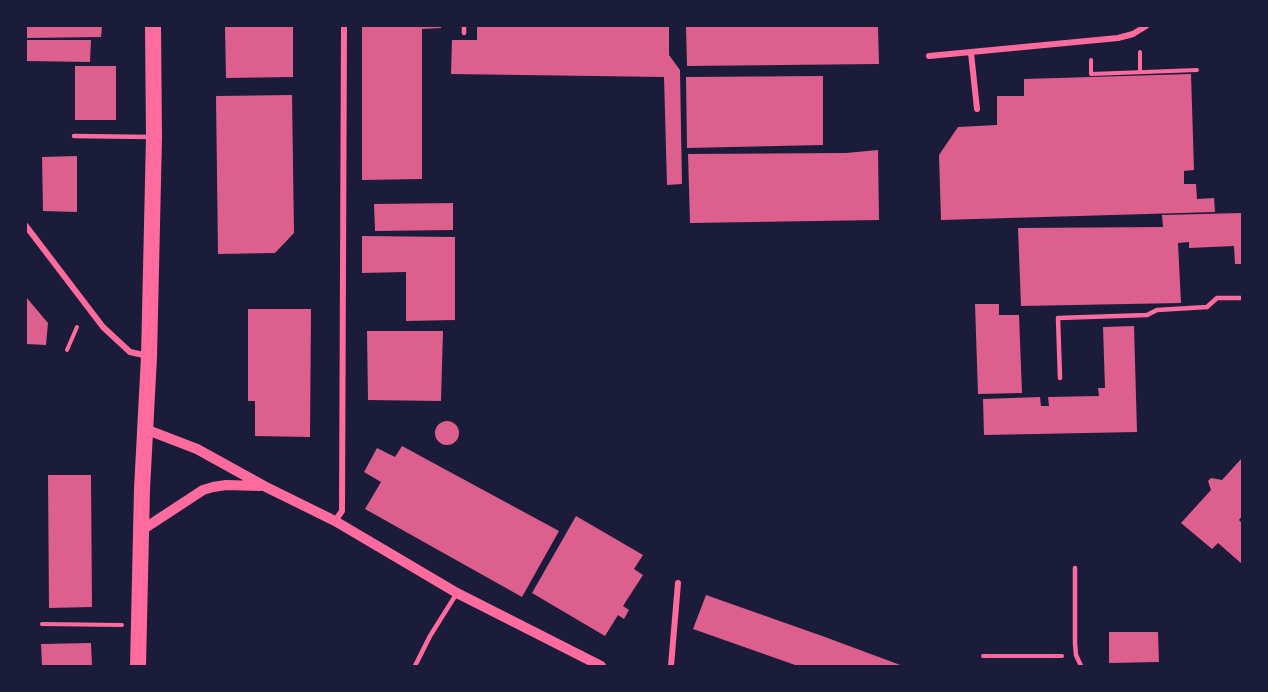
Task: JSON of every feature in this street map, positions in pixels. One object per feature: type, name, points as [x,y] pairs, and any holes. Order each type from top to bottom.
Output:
[{"type":"highway","points":[[138,666],[149,357],[154,137],[153,26]]},
{"type":"street","points":[[335,521],[342,511],[344,26]]},
{"type":"street","points":[[929,56],[1118,38],[1133,34],[1146,26]]},
{"type":"street","points":[[971,53],[977,110]]},
{"type":"street","points":[[26,226],[103,327],[130,352],[149,357]]},
{"type":"street","points":[[145,429],[197,449],[264,486],[335,521],[457,593],[601,666]]},
{"type":"street","points":[[142,530],[203,490],[226,485],[264,486]]},
{"type":"street","points":[[671,666],[678,583]]},
{"type":"lane","points":[[464,26],[464,33]]},
{"type":"lane","points":[[74,136],[154,137]]},
{"type":"lane","points":[[1060,378],[1058,318],[1147,315],[1157,310],[1207,306],[1217,298],[1242,298]]},
{"type":"lane","points":[[1075,568],[1075,643],[1080,666]]},
{"type":"lane","points":[[415,666],[430,636],[457,593]]},
{"type":"path","points":[[1140,52],[1140,72]]},
{"type":"path","points":[[1091,60],[1091,74],[1197,70]]},
{"type":"path","points":[[67,350],[77,327]]},
{"type":"path","points":[[42,624],[138,625]]},
{"type":"path","points":[[983,656],[1062,657]]},
{"type":"building","points":[[26,26],[102,26],[101,37],[26,38]]},
{"type":"building","points":[[225,26],[293,26],[293,77],[226,78]]},
{"type":"building","points":[[362,26],[441,26],[441,28],[422,29],[422,179],[362,180]]},
{"type":"building","points":[[477,26],[669,26],[669,55],[680,70],[682,184],[667,185],[664,77],[451,74],[452,40],[477,40]]},
{"type":"building","points":[[686,26],[878,26],[879,64],[687,66]]},
{"type":"building","points":[[26,40],[91,40],[90,62],[26,61]]},
{"type":"building","points":[[75,66],[116,66],[116,120],[75,120]]},
{"type":"building","points":[[1191,74],[1194,170],[1184,171],[1184,184],[1196,184],[1197,199],[1214,198],[1215,212],[941,220],[939,155],[958,127],[997,125],[997,96],[1024,96],[1024,79]]},
{"type":"building","points":[[823,76],[823,145],[687,148],[686,77]]},
{"type":"building","points":[[292,95],[294,233],[275,253],[218,254],[216,96]]},
{"type":"building","points":[[878,150],[879,220],[690,223],[688,154],[846,153]]},
{"type":"building","points":[[77,156],[77,212],[43,211],[42,157]]},
{"type":"building","points":[[453,203],[453,230],[375,231],[374,204]]},
{"type":"building","points":[[1242,213],[1242,264],[1235,264],[1234,246],[1189,248],[1189,242],[1178,243],[1181,303],[1021,306],[1018,228],[1163,227],[1162,215]]},
{"type":"building","points":[[362,236],[455,237],[455,320],[406,321],[406,272],[362,273]]},
{"type":"building","points":[[26,297],[48,323],[46,345],[26,344]]},
{"type":"building","points":[[975,304],[999,304],[999,315],[1019,315],[1022,393],[978,394]]},
{"type":"building","points":[[248,309],[311,309],[310,437],[255,436],[255,401],[248,401]]},
{"type":"building","points":[[1134,326],[1137,432],[984,435],[983,399],[1040,397],[1041,406],[1049,406],[1048,397],[1099,396],[1098,388],[1105,388],[1103,327]]},
{"type":"building","points":[[367,331],[443,331],[441,401],[368,400]]},
{"type":"building","points":[[447,421],[452,422],[458,428],[458,438],[452,444],[447,445],[442,444],[436,438],[435,433],[436,428],[442,422]]},
{"type":"building","points":[[402,446],[559,531],[522,597],[365,509],[381,482],[364,472],[377,448],[395,457]]},
{"type":"building","points":[[1242,458],[1242,516],[1239,520],[1242,523],[1242,564],[1218,543],[1212,549],[1181,523],[1211,490],[1208,481],[1211,478],[1222,480]]},
{"type":"building","points":[[48,475],[91,475],[92,607],[49,608]]},
{"type":"building","points":[[576,516],[643,555],[634,569],[643,575],[623,606],[629,610],[624,619],[618,615],[605,636],[532,593]]},
{"type":"building","points":[[706,595],[903,666],[798,666],[693,629]]},
{"type":"building","points":[[1109,632],[1158,632],[1159,662],[1109,663]]},
{"type":"building","points":[[91,643],[92,666],[42,666],[41,644]]}]
